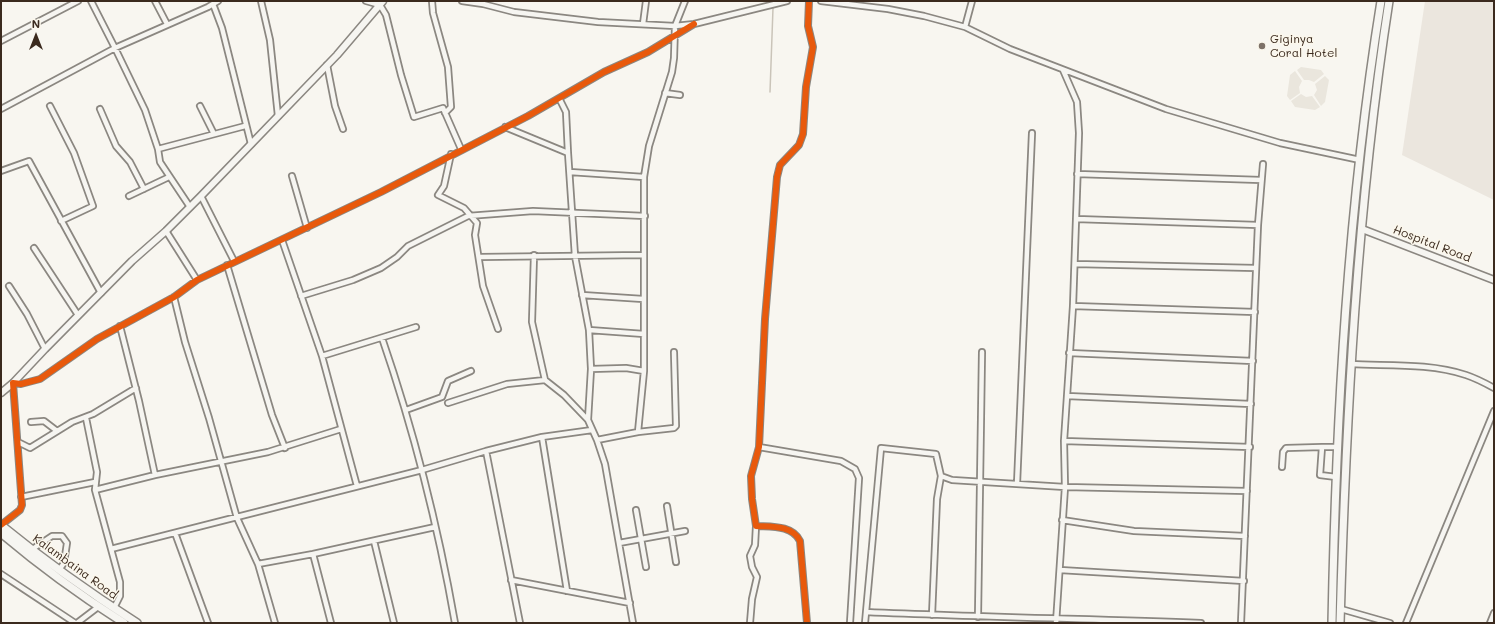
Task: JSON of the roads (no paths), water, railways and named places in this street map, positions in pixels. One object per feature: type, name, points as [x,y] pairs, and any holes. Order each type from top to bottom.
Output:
[{"type":"main road","points":[[1332,623],[1337,447],[1351,244],[1363,122],[1381,1]]},
{"type":"main road","points":[[1340,623],[1351,364],[1371,122],[1389,1]]},
{"type":"main road","name":"Kalambaina Road","points":[[1,525],[31,550],[137,623]]},
{"type":"main road","name":"Kalambaina Road","points":[[1,533],[29,556],[98,607],[124,623]]},
{"type":"street","points":[[1,41],[78,1]]},
{"type":"street","points":[[91,1],[145,110],[158,149],[158,159],[190,208]]},
{"type":"street","points":[[155,1],[167,24]]},
{"type":"street","points":[[261,1],[270,40],[278,116]]},
{"type":"street","points":[[366,1],[381,3]]},
{"type":"street","points":[[432,1],[433,13],[448,67],[451,107],[445,113]]},
{"type":"street","points":[[462,1],[483,4],[514,12],[598,22],[675,26],[694,24],[787,1]]},
{"type":"street","points":[[643,24],[646,1]]},
{"type":"street","points":[[638,432],[644,371],[644,177],[649,146],[674,58],[675,26],[685,1]]},
{"type":"street","points":[[750,623],[752,599],[757,577],[752,566],[750,556],[756,539],[751,476],[759,447],[765,319],[777,177],[780,165],[798,145],[803,134],[806,88],[813,47],[808,26],[809,1]]},
{"type":"street","points":[[821,1],[842,2],[917,14],[965,27],[1010,49],[1195,119],[1280,143],[1360,160]]},
{"type":"street","points":[[965,27],[972,1]]},
{"type":"street","points":[[1,109],[115,48],[215,3],[251,144]]},
{"type":"street","points":[[1,393],[13,383],[45,348],[132,261],[166,232],[190,208],[327,65],[381,3]]},
{"type":"street","points":[[381,3],[386,15],[401,76],[414,116],[443,108],[461,149]]},
{"type":"street","points":[[13,383],[21,384],[40,379],[97,339],[174,297],[196,280],[381,192],[559,98],[604,72],[674,37],[694,24]]},
{"type":"street","points":[[327,65],[335,106],[343,130]]},
{"type":"street","points":[[1056,620],[1064,486],[1066,396],[1075,264],[1079,133],[1077,102],[1063,70]]},
{"type":"street","points":[[664,93],[680,95]]},
{"type":"street","points":[[559,98],[566,112],[575,256],[589,330],[591,369],[588,420]]},
{"type":"street","points":[[50,106],[74,153],[93,206],[61,221]]},
{"type":"street","points":[[200,106],[214,134]]},
{"type":"street","points":[[100,109],[116,146],[130,162],[144,189]]},
{"type":"street","points":[[158,149],[246,126]]},
{"type":"street","points":[[505,127],[568,153]]},
{"type":"street","points":[[1017,484],[1032,133]]},
{"type":"street","points":[[451,154],[444,186],[438,195],[464,208],[477,223],[476,235],[483,286],[498,329]]},
{"type":"street","points":[[1,170],[29,161],[101,293]]},
{"type":"street","points":[[1241,623],[1254,361],[1258,224],[1263,164]]},
{"type":"street","points":[[570,172],[644,177]]},
{"type":"street","points":[[1077,174],[1261,180]]},
{"type":"street","points":[[292,176],[307,228]]},
{"type":"street","points":[[129,196],[169,177]]},
{"type":"street","points":[[201,196],[234,261]]},
{"type":"street","points":[[301,296],[353,280],[381,268],[397,257],[408,246],[470,215],[533,211],[645,216]]},
{"type":"street","points":[[1076,219],[1258,224]]},
{"type":"street","name":"Hospital Road","points":[[1362,229],[1494,280]]},
{"type":"street","points":[[166,232],[196,280]]},
{"type":"street","points":[[282,240],[322,356],[357,486]]},
{"type":"street","points":[[34,248],[78,315]]},
{"type":"street","points":[[480,257],[534,255],[644,255]]},
{"type":"street","points":[[534,255],[532,322],[545,380],[564,395],[588,420],[597,440],[605,464],[633,623]]},
{"type":"street","points":[[1075,264],[1256,268]]},
{"type":"street","points":[[228,265],[270,408],[285,448]]},
{"type":"street","points":[[9,286],[27,314],[45,348]]},
{"type":"street","points":[[582,295],[643,298]]},
{"type":"street","points":[[174,297],[185,342],[222,462],[237,518],[258,564],[275,623]]},
{"type":"street","points":[[1073,306],[1255,312]]},
{"type":"street","points":[[120,326],[136,388],[155,474]]},
{"type":"street","points":[[322,356],[416,327]]},
{"type":"street","points":[[589,330],[644,334]]},
{"type":"street","points":[[382,338],[406,410],[422,470],[455,623]]},
{"type":"street","points":[[597,440],[638,432],[674,428],[676,426],[674,352]]},
{"type":"street","points":[[978,617],[982,352]]},
{"type":"street","points":[[1069,353],[1254,361]]},
{"type":"street","points":[[1351,364],[1418,367],[1451,371],[1466,375],[1494,388]]},
{"type":"street","points":[[591,369],[626,368],[644,371]]},
{"type":"street","points":[[406,410],[442,396],[448,381],[471,370]]},
{"type":"street","points":[[448,403],[507,384],[545,380]]},
{"type":"street","points":[[1,525],[20,510],[22,505],[13,383]]},
{"type":"street","points":[[18,442],[30,448],[72,422],[86,418],[136,388]]},
{"type":"street","points":[[1066,396],[1251,404]]},
{"type":"street","points":[[1406,623],[1494,411]]},
{"type":"street","points":[[86,418],[97,472],[95,490],[121,589],[114,608]]},
{"type":"street","points":[[31,422],[44,421],[57,431]]},
{"type":"street","points":[[95,490],[155,474],[222,462],[285,448],[341,429]]},
{"type":"street","points":[[111,549],[422,470],[486,451],[542,437],[592,430]]},
{"type":"street","points":[[542,437],[567,591]]},
{"type":"street","points":[[1064,441],[1250,447]]},
{"type":"street","points":[[759,447],[841,460],[856,469],[858,478],[850,623]]},
{"type":"street","points":[[1322,447],[1320,474],[1336,477]]},
{"type":"street","points":[[1282,467],[1283,452],[1286,448],[1337,447]]},
{"type":"street","points":[[865,623],[881,448],[936,454],[942,476],[937,499],[932,615]]},
{"type":"street","points":[[486,451],[520,623]]},
{"type":"street","points":[[942,476],[952,480],[1017,484],[1248,491]]},
{"type":"street","points":[[21,497],[95,482]]},
{"type":"street","points":[[667,506],[676,562]]},
{"type":"street","points":[[636,510],[646,567]]},
{"type":"street","points":[[1062,520],[1134,531],[1245,536]]},
{"type":"street","points":[[756,526],[785,528],[798,537],[803,564],[807,623]]},
{"type":"street","points":[[258,564],[313,554],[435,527]]},
{"type":"street","points":[[619,543],[685,531]]},
{"type":"street","points":[[175,533],[208,623]]},
{"type":"street","points":[[31,550],[52,536],[62,536],[67,543],[64,563],[59,570]]},
{"type":"street","points":[[374,541],[394,623]]},
{"type":"street","points":[[313,554],[331,623]]},
{"type":"street","points":[[1060,570],[1244,581]]},
{"type":"street","points":[[1,574],[76,623],[84,621],[98,607]]},
{"type":"street","points":[[511,580],[630,603]]},
{"type":"street","points":[[1341,609],[1390,623]]},
{"type":"street","points":[[866,612],[1056,620],[1201,623]]},
{"type":"street","points":[[1490,623],[1494,612]]},
{"type":"waterway","points":[[770,92],[773,8]]},
{"type":"place","name":"Giginya Coral Hotel","points":[[1262,46]]}]
